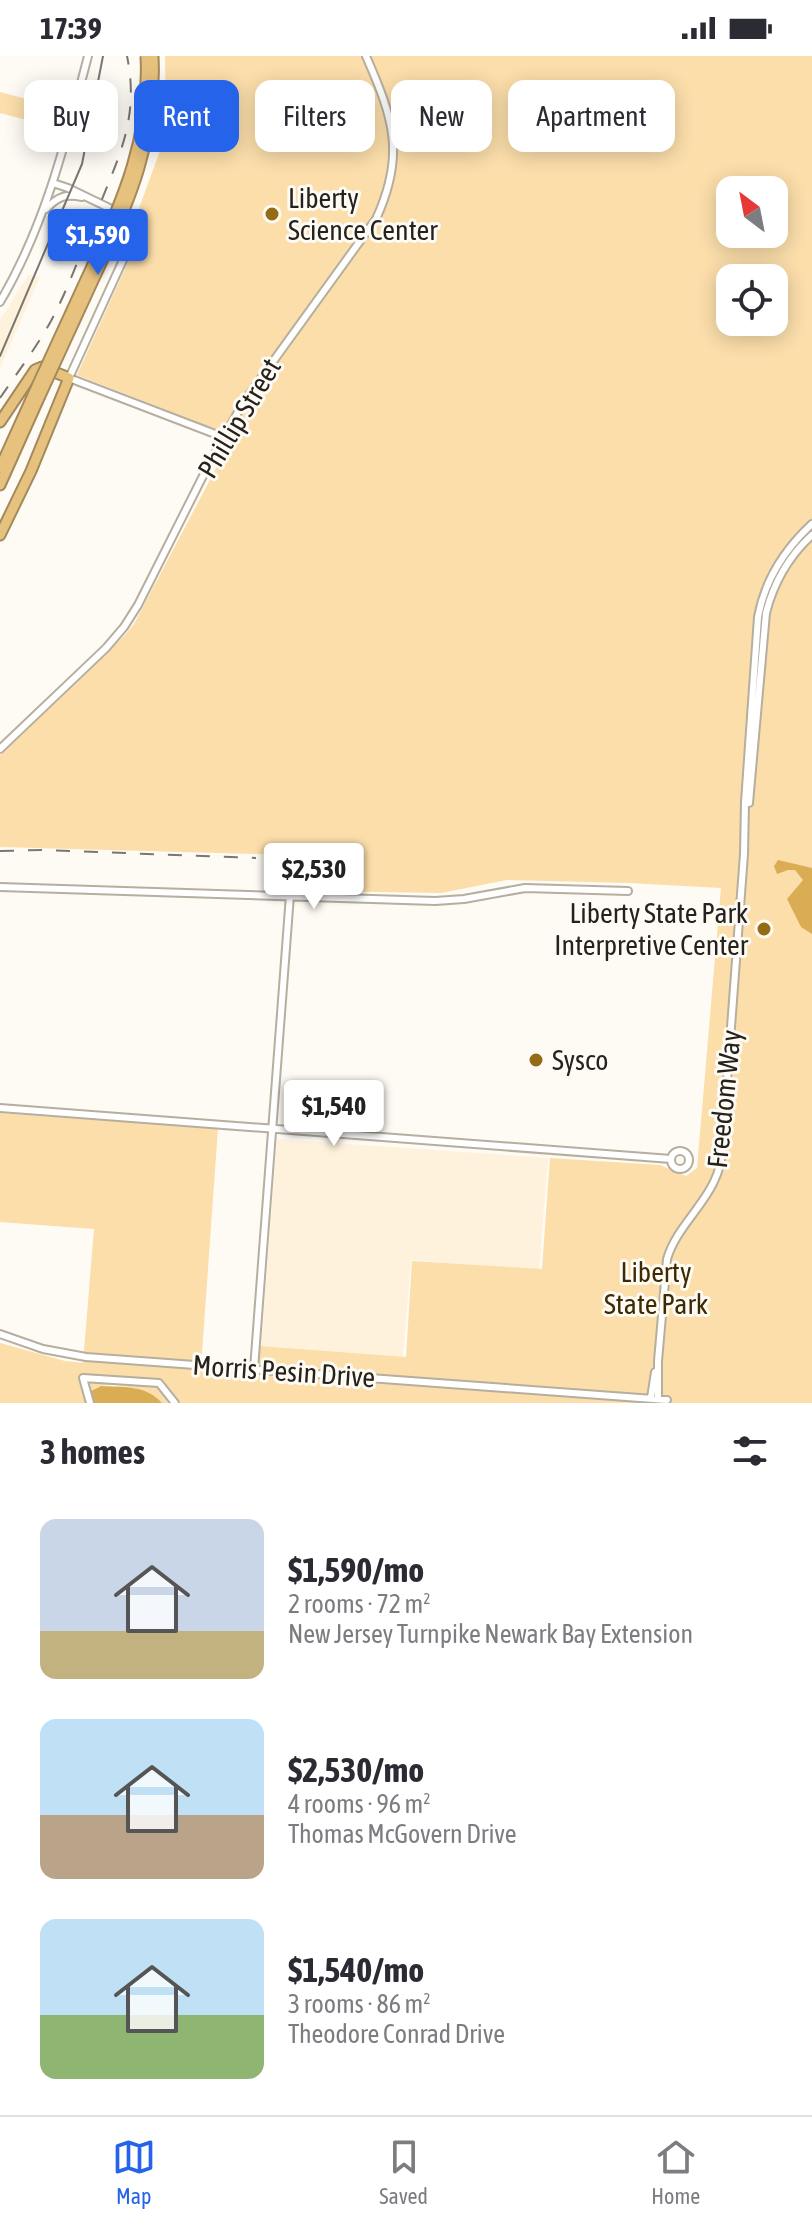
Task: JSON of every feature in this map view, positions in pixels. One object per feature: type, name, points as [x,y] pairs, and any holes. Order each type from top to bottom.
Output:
[{"type":"highway","points":[[0,485],[133,169],[146,105],[146,56]]},
{"type":"highway","points":[[0,468],[120,223],[137,178],[151,118],[153,56]]},
{"type":"highway","points":[[0,422],[35,370],[42,367],[69,378],[31,471],[0,535]]},
{"type":"street","points":[[0,302],[19,267],[53,183],[88,56]]},
{"type":"street","name":"Phillip Street","points":[[0,749],[124,627],[223,437],[258,380],[370,229],[386,196],[393,156],[391,123],[366,56]]},
{"type":"street","points":[[53,183],[131,219],[135,230],[69,378],[223,437]]},
{"type":"street","points":[[41,214],[54,200],[63,196],[92,200]]},
{"type":"street","name":"Freedom Way","points":[[746,823],[759,608],[767,583],[780,560],[812,524]]},
{"type":"street","name":"Freedom Way","points":[[659,1399],[663,1284],[669,1251],[710,1192],[721,1160],[746,823],[766,613],[781,573],[812,535]]},
{"type":"street","points":[[0,887],[435,901],[525,888],[628,891]]},
{"type":"street","points":[[254,1369],[290,895]]},
{"type":"street","points":[[0,1108],[671,1159]]},
{"type":"street","name":"Morris Pesin Drive","points":[[0,1334],[30,1346],[74,1355],[659,1399]]},
{"type":"street","points":[[90,1403],[83,1378],[159,1383],[175,1403]]},
{"type":"shaded area","points":[[28,275],[40,277],[0,368],[0,320]]},
{"type":"shaded area","points":[[778,860],[812,868],[812,934],[801,927],[787,899],[803,880],[795,870],[777,874],[774,866]]},
{"type":"shaded area","points":[[277,1139],[548,1158],[539,1270],[411,1260],[403,1357],[261,1347]]},
{"type":"shaded area","points":[[101,1386],[142,1390],[162,1403],[93,1403],[89,1392]]},
{"type":"green space","name":"Liberty State Park","points":[[165,56],[812,56],[812,1403],[162,1403],[142,1391],[108,1385],[90,1392],[93,1403],[0,1403],[0,1343],[83,1363],[94,1229],[0,1222],[0,1113],[218,1128],[201,1367],[255,1371],[259,1346],[406,1357],[412,1261],[542,1269],[550,1158],[660,1165],[686,1176],[697,1168],[721,888],[507,880],[441,893],[321,891],[324,856],[0,847],[0,755],[134,624],[233,436],[77,375],[143,229],[137,214],[160,152],[239,152],[239,80],[165,80]]},
{"type":"green space","points":[[0,92],[24,98],[24,119],[0,113]]},
{"type":"tram line","points":[[0,356],[82,164],[103,56]]},
{"type":"railway","points":[[0,398],[58,308],[119,156],[131,99],[127,56]]},
{"type":"railway","points":[[0,851],[256,858]]},
{"type":"place","name":"Liberty Science Center","points":[[272,214]]},
{"type":"place","name":"Liberty State Park Interpretive Center","points":[[764,929]]},
{"type":"place","name":"Sysco","points":[[536,1060]]}]
